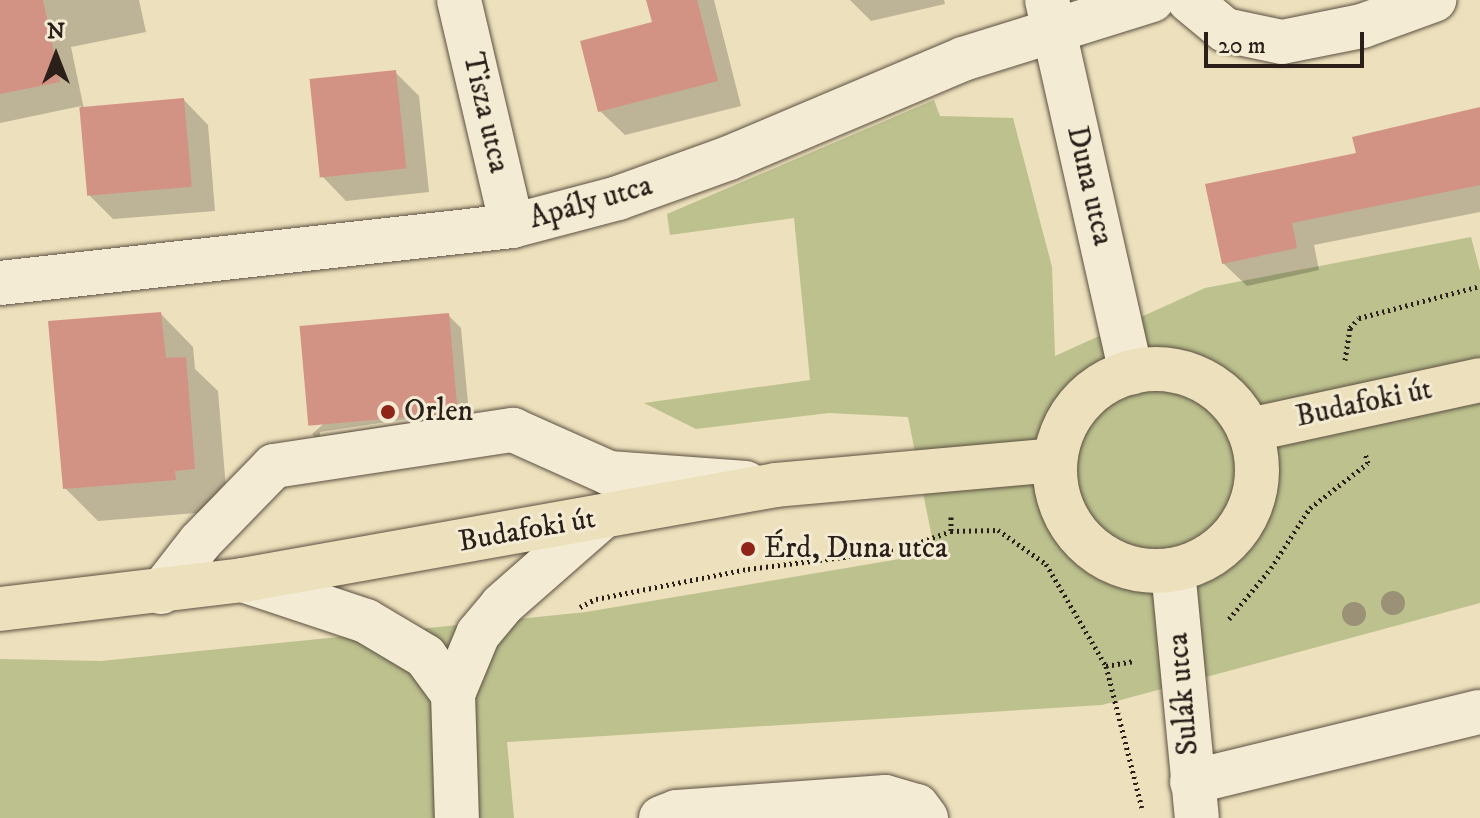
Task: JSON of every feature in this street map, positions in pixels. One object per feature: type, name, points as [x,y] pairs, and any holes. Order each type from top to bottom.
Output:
[{"type":"main road","points":[[1168,369],[1200,379],[1231,399],[1249,430],[1256,490],[1246,517],[1205,560],[1173,570],[1142,570],[1112,562],[1089,546],[1067,520],[1057,490],[1055,460],[1062,433],[1079,404],[1101,385],[1131,373],[1168,369]]},
{"type":"main road","name":"Budafoki út","points":[[1249,430],[1480,380]]},
{"type":"main road","name":"Budafoki út","points":[[0,609],[243,580],[776,485],[1055,460]]},
{"type":"street","name":"Tisza utca","points":[[459,0],[512,226]]},
{"type":"street","name":"Apály utca","points":[[0,283],[512,226],[618,198],[729,158],[963,59],[1050,14],[1152,0]]},
{"type":"street","points":[[1189,0],[1225,30],[1282,42],[1362,26],[1434,0]]},
{"type":"street","name":"Duna utca","points":[[1050,14],[1131,373]]},
{"type":"street","points":[[161,592],[274,466],[513,430],[609,473],[776,485]]},
{"type":"street","points":[[457,818],[453,694],[478,634],[502,605],[601,518]]},
{"type":"street","name":"Sulák utca","points":[[1173,570],[1195,800]]},
{"type":"street","points":[[243,580],[324,605],[405,641],[425,656],[453,694]]},
{"type":"street","points":[[1195,800],[1480,712]]},
{"type":"street","points":[[661,818],[677,812],[885,797],[917,806],[926,818]]},
{"type":"path","points":[[1341,371],[1350,328],[1359,318],[1480,286]]},
{"type":"path","points":[[1225,633],[1228,621],[1271,568],[1310,508],[1368,463],[1362,442]]},
{"type":"path","points":[[951,469],[951,531]]},
{"type":"path","points":[[572,611],[596,599],[748,569],[899,550],[951,531],[998,530],[1046,564],[1106,666],[1145,818]]},
{"type":"green space","points":[[934,100],[940,116],[1013,118],[1052,267],[1055,356],[1205,288],[1471,237],[1480,271],[1480,603],[1102,705],[507,742],[514,818],[0,818],[0,659],[101,661],[586,612],[935,553],[908,417],[829,413],[696,429],[644,403],[810,380],[794,218],[670,235],[667,214]]},
{"type":"building","points":[[0,0],[43,0],[60,82],[0,94]]},
{"type":"building","points":[[646,0],[697,0],[718,81],[598,112],[580,41],[652,22]]},
{"type":"building","points":[[396,70],[406,168],[320,178],[309,79]]},
{"type":"building","points":[[184,98],[192,187],[87,196],[79,107]]},
{"type":"building","points":[[1480,107],[1480,185],[1292,223],[1297,248],[1222,264],[1205,184],[1356,153],[1352,137]]},
{"type":"building","points":[[161,312],[166,358],[186,357],[195,469],[175,471],[176,480],[63,489],[48,321]]},
{"type":"building","points":[[449,313],[458,413],[308,426],[300,326]]},
{"type":"place","name":"Orlen","points":[[388,412]]},
{"type":"place","name":"Érd, Duna utca","points":[[748,549]]}]
